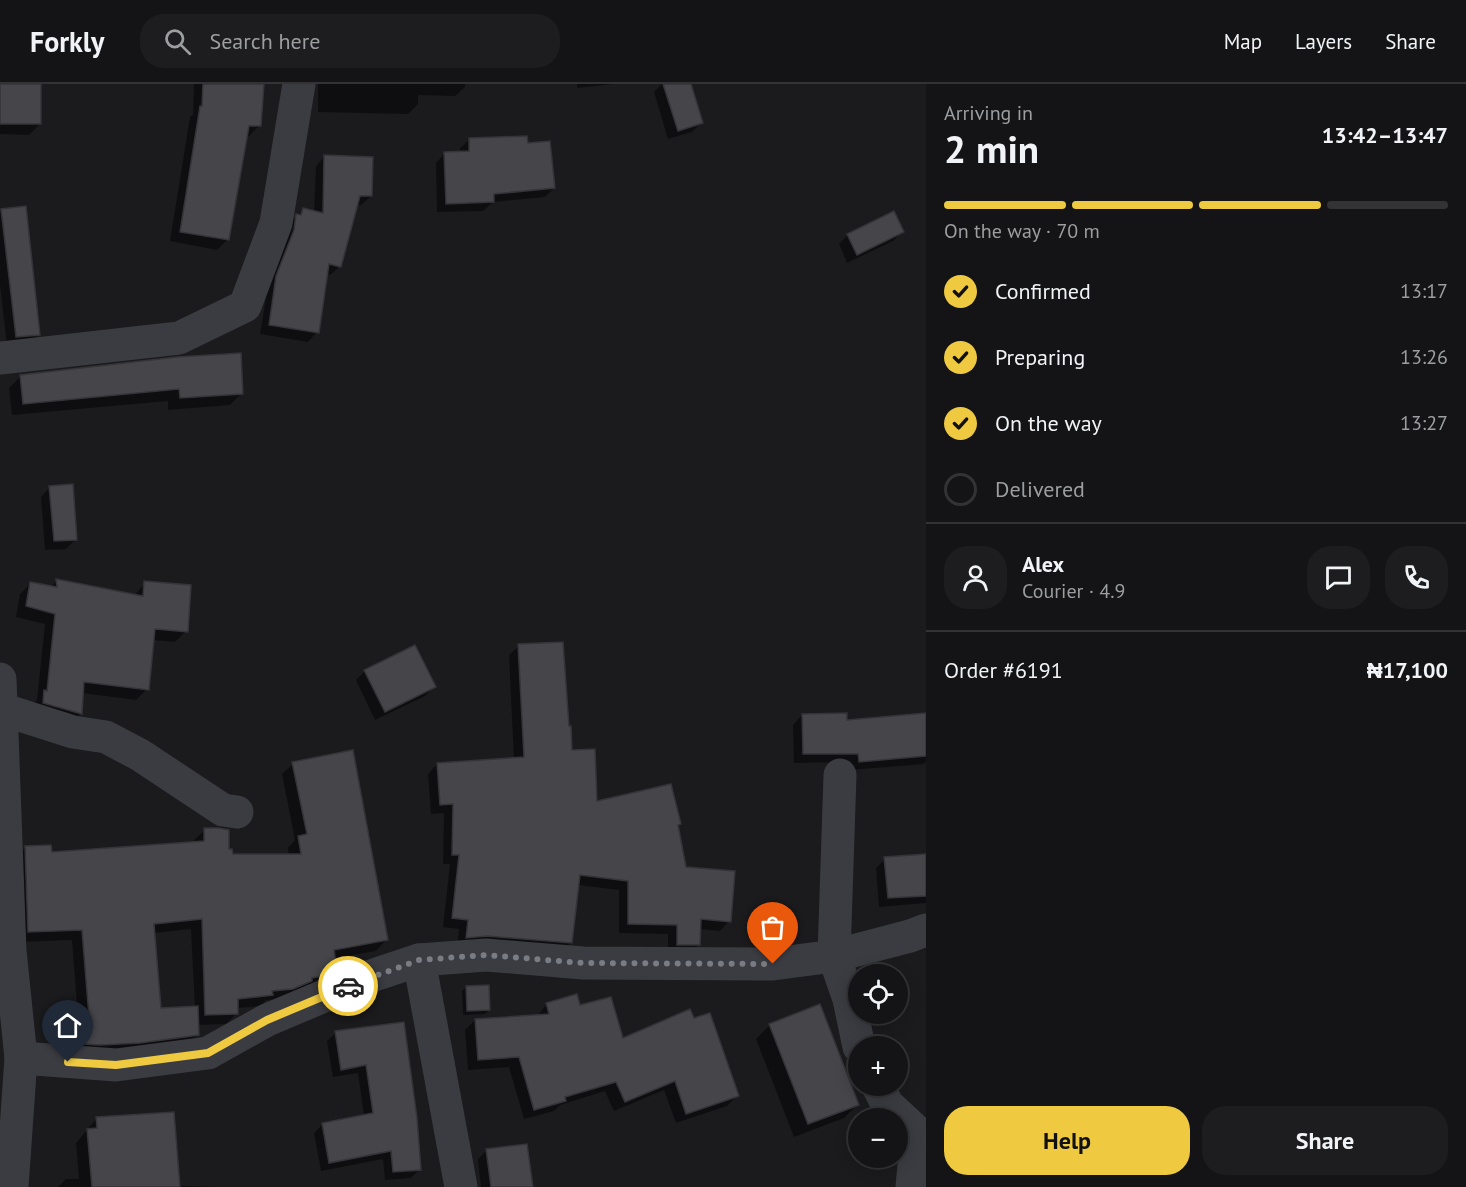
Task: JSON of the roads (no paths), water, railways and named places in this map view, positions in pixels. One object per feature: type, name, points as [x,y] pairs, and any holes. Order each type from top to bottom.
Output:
[{"type":"street","points":[[0,358],[179,338],[245,306],[276,223],[299,84]]},
{"type":"street","points":[[12,1187],[21,1058],[10,951],[1,694],[73,732],[106,737],[140,755],[223,810],[237,812]]},
{"type":"street","points":[[840,775],[834,956],[849,999],[857,1036]]},
{"type":"street","points":[[21,1058],[116,1065],[208,1053],[267,1020],[374,975],[419,960],[486,955],[583,963],[773,964],[834,956],[926,930]]},
{"type":"street","points":[[419,960],[461,1187]]},
{"type":"street","points":[[883,1096],[887,1104],[917,1132],[912,1187]]}]
